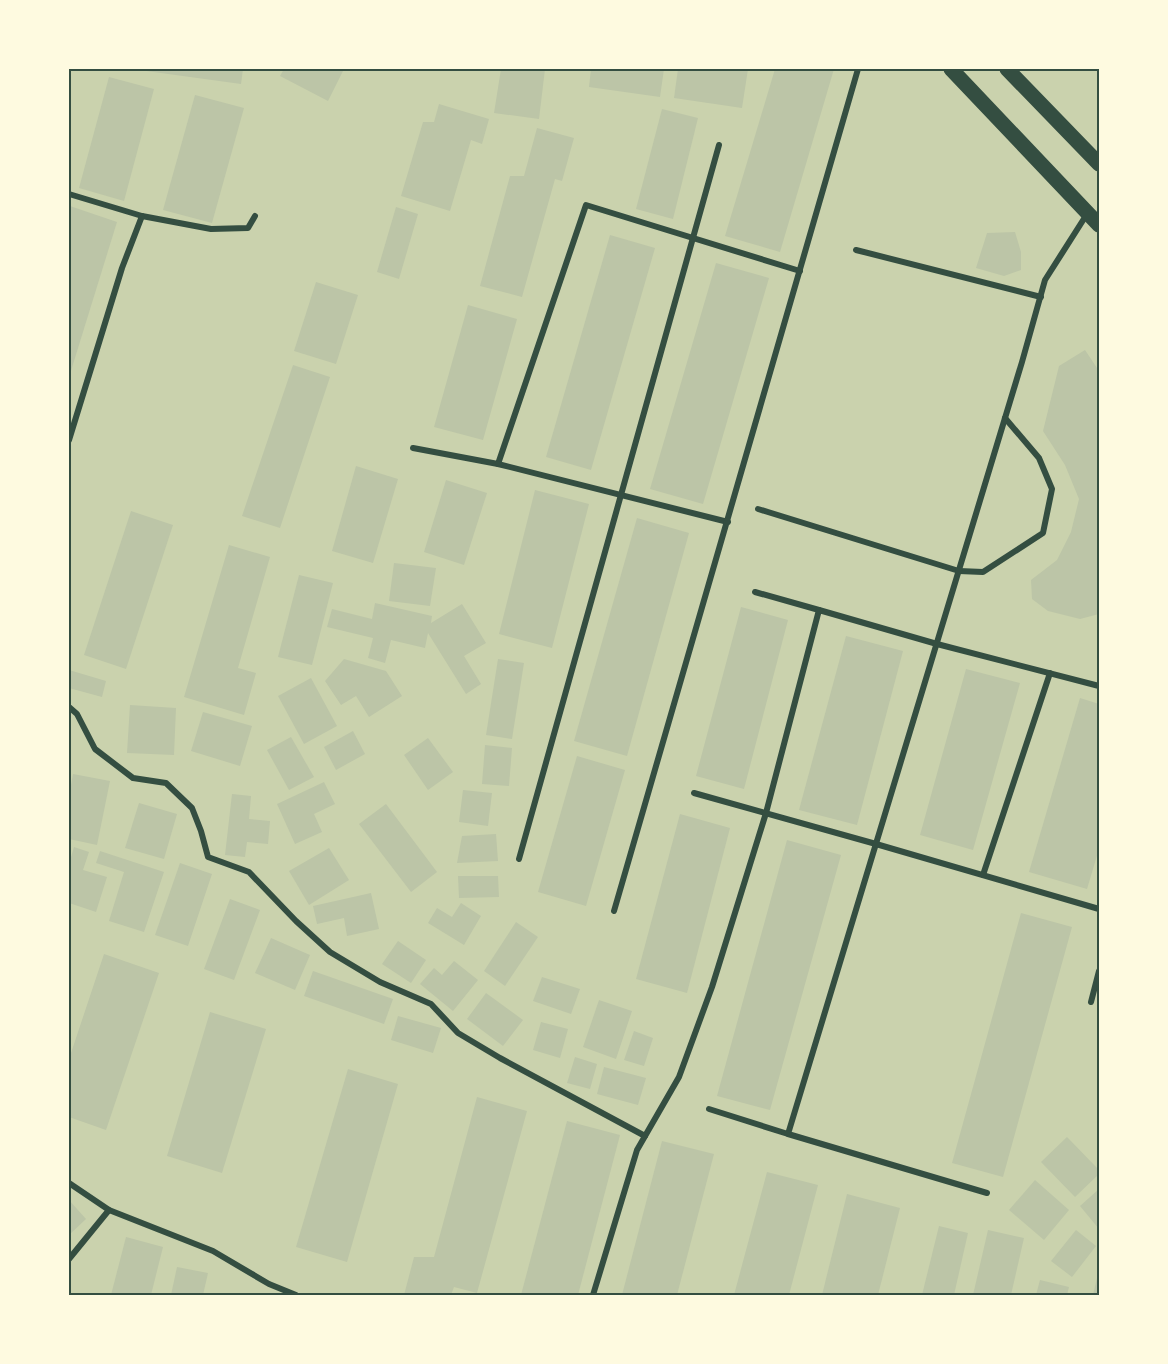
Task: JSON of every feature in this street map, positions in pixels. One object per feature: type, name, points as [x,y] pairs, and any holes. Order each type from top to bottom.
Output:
[{"type":"main road","points":[[951,69],[1099,225]]},
{"type":"main road","points":[[1007,69],[1099,164]]},
{"type":"street","points":[[614,911],[858,69]]},
{"type":"street","points":[[519,859],[719,145]]},
{"type":"street","points":[[69,194],[142,216],[211,230],[248,228],[255,216]]},
{"type":"street","points":[[498,464],[586,205],[800,271]]},
{"type":"street","points":[[788,1134],[1045,280],[1088,214]]},
{"type":"street","points":[[69,440],[122,268],[142,216]]},
{"type":"street","points":[[856,250],[1041,297]]},
{"type":"street","points":[[758,509],[959,571],[983,572],[1043,533],[1052,489],[1039,458],[1005,418]]},
{"type":"street","points":[[413,448],[498,464],[728,522]]},
{"type":"street","points":[[755,592],[937,644],[1099,686]]},
{"type":"street","points":[[593,1295],[637,1150],[679,1077],[712,987],[766,813],[819,610]]},
{"type":"street","points":[[983,875],[1050,673]]},
{"type":"street","points":[[69,707],[77,714],[95,749],[133,778],[166,783],[192,808],[208,857],[249,872],[296,921],[330,952],[380,982],[431,1004],[458,1033],[645,1136]]},
{"type":"street","points":[[694,793],[1099,909]]},
{"type":"street","points":[[1091,1002],[1099,971]]},
{"type":"street","points":[[709,1109],[987,1193]]},
{"type":"street","points":[[69,1183],[109,1210],[213,1251],[269,1284],[296,1295]]},
{"type":"street","points":[[69,1259],[109,1210]]},
{"type":"green space","points":[[69,69],[1099,69],[1099,1295],[69,1295]]},
{"type":"building","points":[[139,69],[243,69],[241,84]]},
{"type":"building","points":[[284,69],[344,69],[328,101],[280,76]]},
{"type":"building","points":[[501,69],[545,69],[539,119],[494,113]]},
{"type":"building","points":[[591,69],[664,69],[660,97],[589,87]]},
{"type":"building","points":[[678,69],[748,69],[742,108],[674,98]]},
{"type":"building","points":[[775,69],[834,69],[780,252],[725,236]]},
{"type":"building","points":[[109,77],[154,89],[124,201],[79,188]]},
{"type":"building","points":[[195,95],[244,108],[212,223],[163,210]]},
{"type":"building","points":[[439,104],[489,119],[482,144],[471,140],[450,211],[401,196],[423,122],[434,122]]},
{"type":"building","points":[[662,109],[698,118],[673,219],[636,209]]},
{"type":"building","points":[[537,128],[574,138],[562,181],[555,179],[522,297],[480,286],[510,176],[524,176]]},
{"type":"building","points":[[70,206],[117,222],[70,374],[69,209]]},
{"type":"building","points":[[396,207],[418,214],[399,279],[377,272]]},
{"type":"building","points":[[1015,232],[1021,252],[1021,270],[1004,276],[976,268],[987,233]]},
{"type":"building","points":[[610,235],[655,248],[591,470],[546,457]]},
{"type":"building","points":[[716,263],[769,278],[703,504],[650,489]]},
{"type":"building","points":[[316,282],[358,295],[336,364],[294,351]]},
{"type":"building","points":[[468,305],[517,319],[483,440],[434,427]]},
{"type":"building","points":[[1085,350],[1099,371],[1099,614],[1080,619],[1048,611],[1032,599],[1031,580],[1057,560],[1071,532],[1079,499],[1065,465],[1043,431],[1059,366]]},
{"type":"building","points":[[293,365],[330,377],[280,528],[242,516]]},
{"type":"building","points":[[356,466],[398,479],[373,563],[332,551]]},
{"type":"building","points":[[446,480],[487,493],[464,565],[424,552]]},
{"type":"building","points":[[535,490],[589,504],[552,648],[499,634]]},
{"type":"building","points":[[131,511],[173,525],[126,669],[84,655]]},
{"type":"building","points":[[637,518],[689,533],[627,756],[574,741]]},
{"type":"building","points":[[229,545],[270,557],[238,668],[256,673],[244,715],[184,697]]},
{"type":"building","points":[[394,563],[436,568],[430,606],[389,601]]},
{"type":"building","points":[[299,575],[333,583],[312,665],[278,657]]},
{"type":"building","points":[[375,603],[432,616],[431,623],[462,604],[486,643],[464,656],[481,684],[466,694],[428,633],[425,648],[391,640],[385,663],[368,658],[373,638],[327,627],[332,609],[372,619]]},
{"type":"building","points":[[741,607],[788,620],[744,789],[696,776]]},
{"type":"building","points":[[846,636],[903,651],[857,825],[799,810]]},
{"type":"building","points":[[344,659],[386,671],[402,696],[369,717],[356,696],[341,705],[325,681]]},
{"type":"building","points":[[498,659],[524,663],[512,739],[486,735]]},
{"type":"building","points":[[966,669],[1020,683],[973,850],[920,835]]},
{"type":"building","points":[[69,670],[106,681],[102,697],[69,688]]},
{"type":"building","points":[[311,678],[337,726],[304,744],[278,696]]},
{"type":"building","points":[[1080,698],[1099,704],[1099,849],[1087,889],[1029,872]]},
{"type":"building","points":[[130,705],[176,708],[174,755],[127,753]]},
{"type":"building","points":[[203,712],[252,726],[240,766],[191,751]]},
{"type":"building","points":[[353,731],[365,754],[336,770],[324,747]]},
{"type":"building","points":[[291,737],[314,777],[289,790],[267,750]]},
{"type":"building","points":[[428,738],[453,772],[428,790],[404,755]]},
{"type":"building","points":[[485,745],[512,748],[509,786],[482,784]]},
{"type":"building","points":[[577,756],[625,770],[586,906],[538,892]]},
{"type":"building","points":[[73,774],[110,781],[97,845],[69,839],[69,796]]},
{"type":"building","points":[[324,782],[335,804],[314,814],[322,832],[295,844],[277,804]]},
{"type":"building","points":[[463,790],[492,793],[488,826],[459,822]]},
{"type":"building","points":[[232,794],[251,796],[249,819],[270,821],[268,844],[247,842],[245,857],[225,855]]},
{"type":"building","points":[[139,803],[177,814],[164,859],[125,848]]},
{"type":"building","points":[[386,804],[437,872],[411,892],[359,824]]},
{"type":"building","points":[[680,814],[730,828],[687,993],[636,979]]},
{"type":"building","points":[[496,834],[498,861],[457,863],[462,836]]},
{"type":"building","points":[[787,840],[841,855],[770,1110],[717,1096]]},
{"type":"building","points":[[74,847],[89,852],[83,870],[107,877],[96,912],[69,903],[69,864]]},
{"type":"building","points":[[329,848],[349,880],[309,905],[289,871]]},
{"type":"building","points":[[100,851],[164,872],[144,932],[109,921],[124,872],[96,863]]},
{"type":"building","points":[[180,863],[212,874],[188,946],[155,935]]},
{"type":"building","points":[[458,876],[498,876],[499,897],[459,898]]},
{"type":"building","points":[[371,893],[379,929],[347,936],[344,918],[317,924],[313,906]]},
{"type":"building","points":[[230,899],[260,910],[234,980],[204,969]]},
{"type":"building","points":[[461,903],[481,916],[464,945],[428,923],[437,908],[452,917]]},
{"type":"building","points":[[1021,913],[1072,927],[1003,1177],[952,1163]]},
{"type":"building","points":[[516,922],[538,937],[505,986],[484,971]]},
{"type":"building","points":[[271,938],[310,955],[295,990],[255,973]]},
{"type":"building","points":[[398,941],[426,960],[411,983],[382,964]]},
{"type":"building","points":[[104,954],[159,973],[106,1130],[69,1117],[69,1059]]},
{"type":"building","points":[[454,961],[478,980],[453,1011],[420,984],[434,968],[442,975]]},
{"type":"building","points":[[313,971],[393,999],[384,1024],[304,996]]},
{"type":"building","points":[[542,977],[580,989],[571,1014],[533,1001]]},
{"type":"building","points":[[486,993],[523,1020],[503,1046],[467,1019]]},
{"type":"building","points":[[599,1000],[632,1011],[616,1059],[583,1047]]},
{"type":"building","points":[[210,1012],[266,1029],[222,1173],[167,1156]]},
{"type":"building","points":[[398,1016],[441,1028],[433,1053],[391,1040]]},
{"type":"building","points":[[541,1022],[568,1029],[560,1058],[533,1050]]},
{"type":"building","points":[[634,1031],[653,1038],[644,1066],[624,1060]]},
{"type":"building","points":[[575,1057],[597,1064],[590,1089],[567,1083]]},
{"type":"building","points":[[604,1067],[646,1078],[638,1105],[597,1094]]},
{"type":"building","points":[[348,1069],[398,1084],[347,1262],[296,1247]]},
{"type":"building","points":[[477,1097],[527,1111],[477,1293],[454,1287],[451,1295],[404,1295],[414,1257],[434,1257]]},
{"type":"building","points":[[567,1121],[620,1135],[578,1295],[521,1295]]},
{"type":"building","points":[[1067,1137],[1099,1170],[1099,1174],[1075,1197],[1041,1162]]},
{"type":"building","points":[[662,1141],[714,1154],[677,1295],[622,1295]]},
{"type":"building","points":[[767,1172],[818,1185],[789,1295],[734,1295]]},
{"type":"building","points":[[1035,1180],[1069,1210],[1044,1240],[1009,1210]]},
{"type":"building","points":[[1099,1189],[1099,1229],[1080,1206]]},
{"type":"building","points":[[847,1194],[900,1208],[878,1295],[822,1295]]},
{"type":"building","points":[[69,1200],[86,1219],[69,1235]]},
{"type":"building","points":[[939,1226],[968,1233],[954,1295],[922,1295]]},
{"type":"building","points":[[988,1230],[1024,1238],[1011,1295],[973,1295]]},
{"type":"building","points":[[1076,1230],[1096,1246],[1072,1277],[1051,1261]]},
{"type":"building","points":[[126,1237],[163,1247],[151,1295],[111,1295]]},
{"type":"building","points":[[177,1267],[208,1273],[203,1295],[171,1295]]},
{"type":"building","points":[[1098,1274],[1099,1295],[1093,1295]]},
{"type":"building","points":[[1040,1280],[1069,1287],[1067,1295],[1036,1295]]}]
